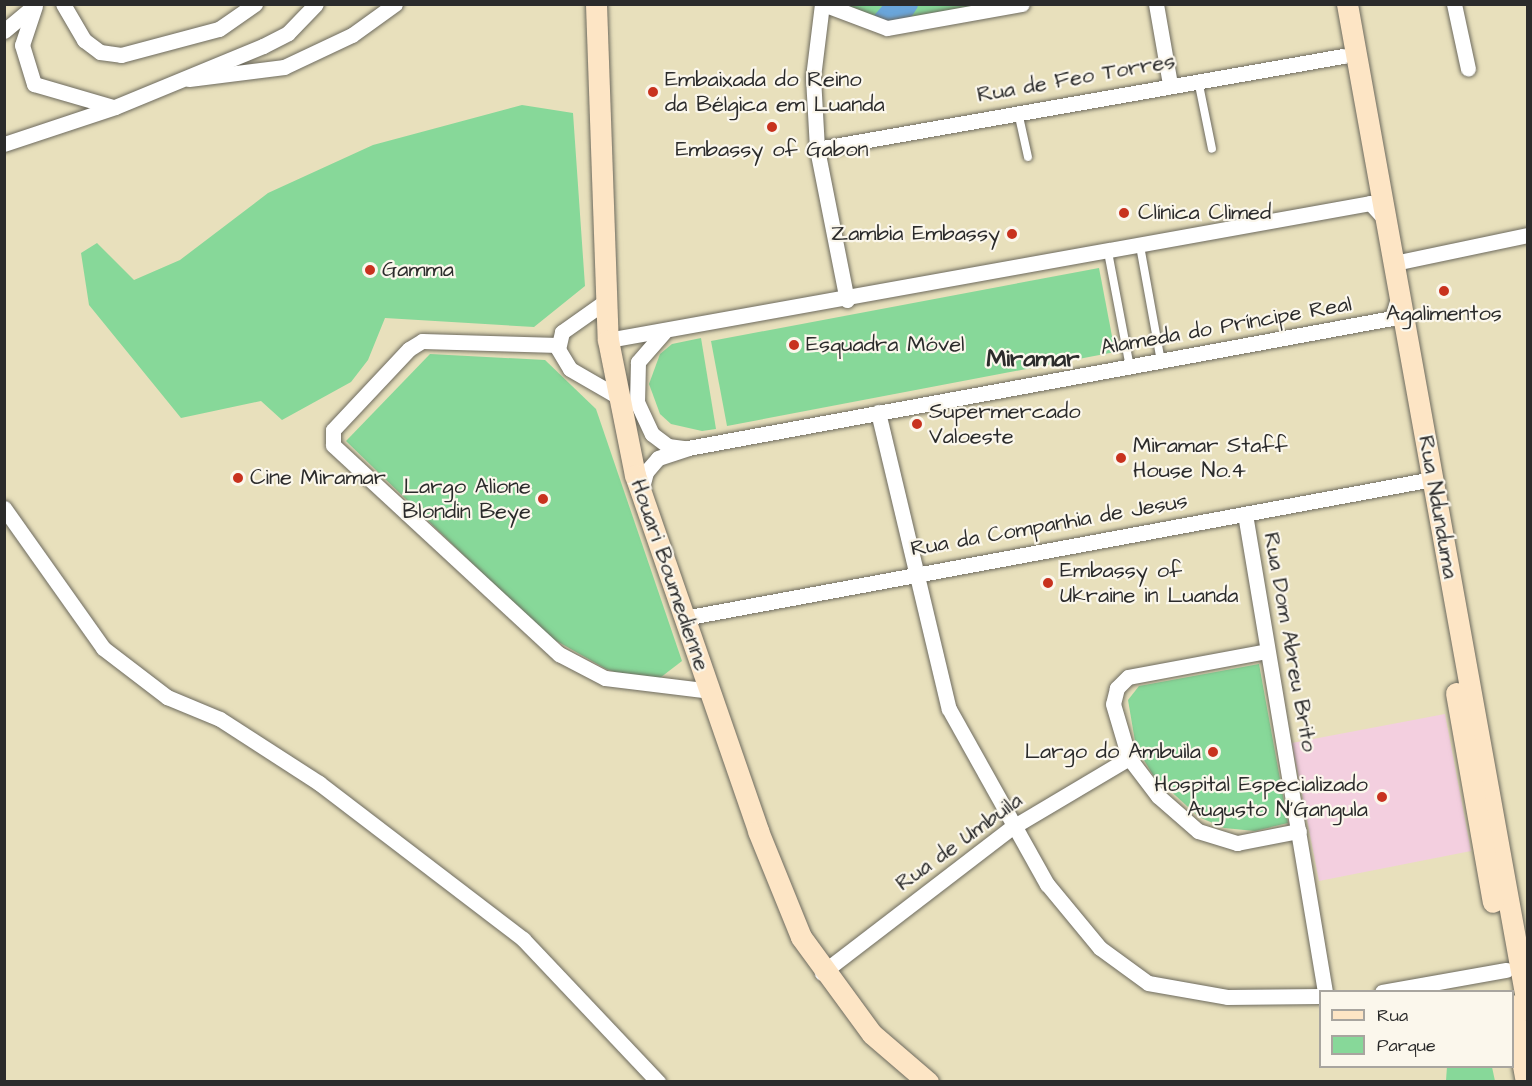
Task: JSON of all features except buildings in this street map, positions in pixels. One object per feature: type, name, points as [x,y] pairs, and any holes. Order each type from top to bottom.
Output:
[{"type":"main road","name":"Houari Boumedienne","points":[[596,4],[608,340],[615,395],[642,497],[776,879],[822,973],[872,1034],[928,1082]]},
{"type":"main road","name":"Rua Ndunduma","points":[[1334,4],[1422,481],[1510,990]]},
{"type":"main road","name":"Rua Ndunduma","points":[[1347,4],[1527,1010]]},
{"type":"main road","points":[[1514,1016],[1526,1082]]},
{"type":"street","points":[[63,4],[84,40],[100,52],[121,56],[219,29],[255,4]]},
{"type":"street","points":[[4,144],[115,107],[288,33],[316,4]]},
{"type":"street","points":[[174,80],[247,76],[284,67],[352,35],[395,4]]},
{"type":"street","points":[[847,300],[817,148],[813,77],[823,4],[887,28],[1022,4]]},
{"type":"street","points":[[1156,4],[1170,84]]},
{"type":"street","points":[[1454,4],[1468,69]]},
{"type":"street","points":[[35,5],[22,45],[34,84],[115,107]]},
{"type":"street","points":[[4,31],[35,5]]},
{"type":"street","name":"Rua de Feo Torres","points":[[817,148],[1198,79],[1343,56]]},
{"type":"street","points":[[608,340],[847,300],[1370,203],[1386,221]]},
{"type":"street","points":[[1394,262],[1527,235]]},
{"type":"street","points":[[1392,318],[1399,292]]},
{"type":"street","points":[[558,345],[569,325],[606,301]]},
{"type":"street","name":"Alameda do Príncipe Real","points":[[642,497],[645,472],[658,458],[688,448],[1392,318]]},
{"type":"street","name":"Alameda do Príncipe Real","points":[[666,330],[648,344],[638,362],[637,402],[652,434],[668,446],[688,448]]},
{"type":"street","points":[[558,345],[422,341],[409,349],[333,430],[333,445],[559,654],[604,678],[711,691]]},
{"type":"street","points":[[558,345],[570,369],[615,395]]},
{"type":"street","points":[[878,412],[912,571],[950,709],[1011,828],[1047,884],[1124,970],[1148,983],[1227,997],[1319,996]]},
{"type":"street","name":"Rua da Companhia de Jesus","points":[[684,618],[912,571],[1422,481]]},
{"type":"street","points":[[4,508],[103,648],[167,697],[220,719],[319,783],[523,939],[658,1082]]},
{"type":"street","name":"Rua Dom Abreu Brito","points":[[1245,514],[1325,990]]},
{"type":"street","points":[[1268,651],[1128,677],[1117,688],[1113,704],[1129,758],[1158,796],[1207,835],[1237,843],[1299,831]]},
{"type":"street","name":"Rua de Umbuila","points":[[822,973],[1011,828],[1129,758]]},
{"type":"street","points":[[1393,990],[1506,970]]},
{"type":"lane","points":[[1198,79],[1212,149]]},
{"type":"lane","points":[[1018,111],[1028,157]]},
{"type":"lane","points":[[1140,246],[1161,361]]},
{"type":"lane","points":[[1108,252],[1130,367]]},
{"type":"shaded area","name":"Hospital Especializado Augusto N’Gangula","points":[[1445,714],[1471,851],[1319,881],[1292,743]]},
{"type":"green space","points":[[838,4],[992,5],[880,24]]},
{"type":"green space","name":"Gamma","points":[[522,105],[573,113],[585,286],[534,327],[385,318],[368,360],[351,382],[282,420],[261,401],[181,418],[89,305],[81,253],[97,243],[134,280],[180,260],[268,193],[373,145]]},
{"type":"green space","points":[[1099,268],[1115,352],[727,426],[711,341]]},
{"type":"green space","points":[[701,338],[716,429],[702,431],[671,424],[660,414],[649,384],[660,354],[672,344]]},
{"type":"green space","points":[[430,354],[545,360],[596,409],[682,661],[652,684],[606,669],[546,635],[346,441]]},
{"type":"green space","points":[[1259,664],[1288,823],[1255,831],[1224,828],[1199,817],[1153,775],[1136,747],[1128,700],[1139,686]]},
{"type":"green space","points":[[1447,1068],[1492,1068],[1495,1081],[1446,1081]]},
{"type":"water","points":[[893,5],[910,5],[899,21],[881,18]]},
{"type":"waterway","points":[[893,4],[881,18],[899,21],[910,4]]},
{"type":"place","name":"Embaixada do Reino da Bélgica em Luanda","points":[[653,92]]},
{"type":"place","name":"Embassy of Gabon","points":[[772,127]]},
{"type":"place","name":"Clínica Climed","points":[[1124,213]]},
{"type":"place","name":"Zambia Embassy","points":[[1012,234]]},
{"type":"place","name":"Gamma","points":[[370,270]]},
{"type":"place","name":"Agalimentos","points":[[1444,291]]},
{"type":"place","name":"Esquadra Móvel","points":[[794,345]]},
{"type":"place","name":"Supermercado Valoeste","points":[[917,424]]},
{"type":"place","name":"Miramar Staff House No.4","points":[[1121,458]]},
{"type":"place","name":"Cine Miramar","points":[[238,478]]},
{"type":"place","name":"Largo Alione Blondin Beye","points":[[543,499]]},
{"type":"place","name":"Embassy of Ukraine in Luanda","points":[[1048,583]]},
{"type":"place","name":"Largo do Ambuila","points":[[1213,752]]},
{"type":"place","name":"Hospital Especializado Augusto N’Gangula","points":[[1382,797]]},
{"type":"district","name":"Miramar","points":[[1033,360]]}]
